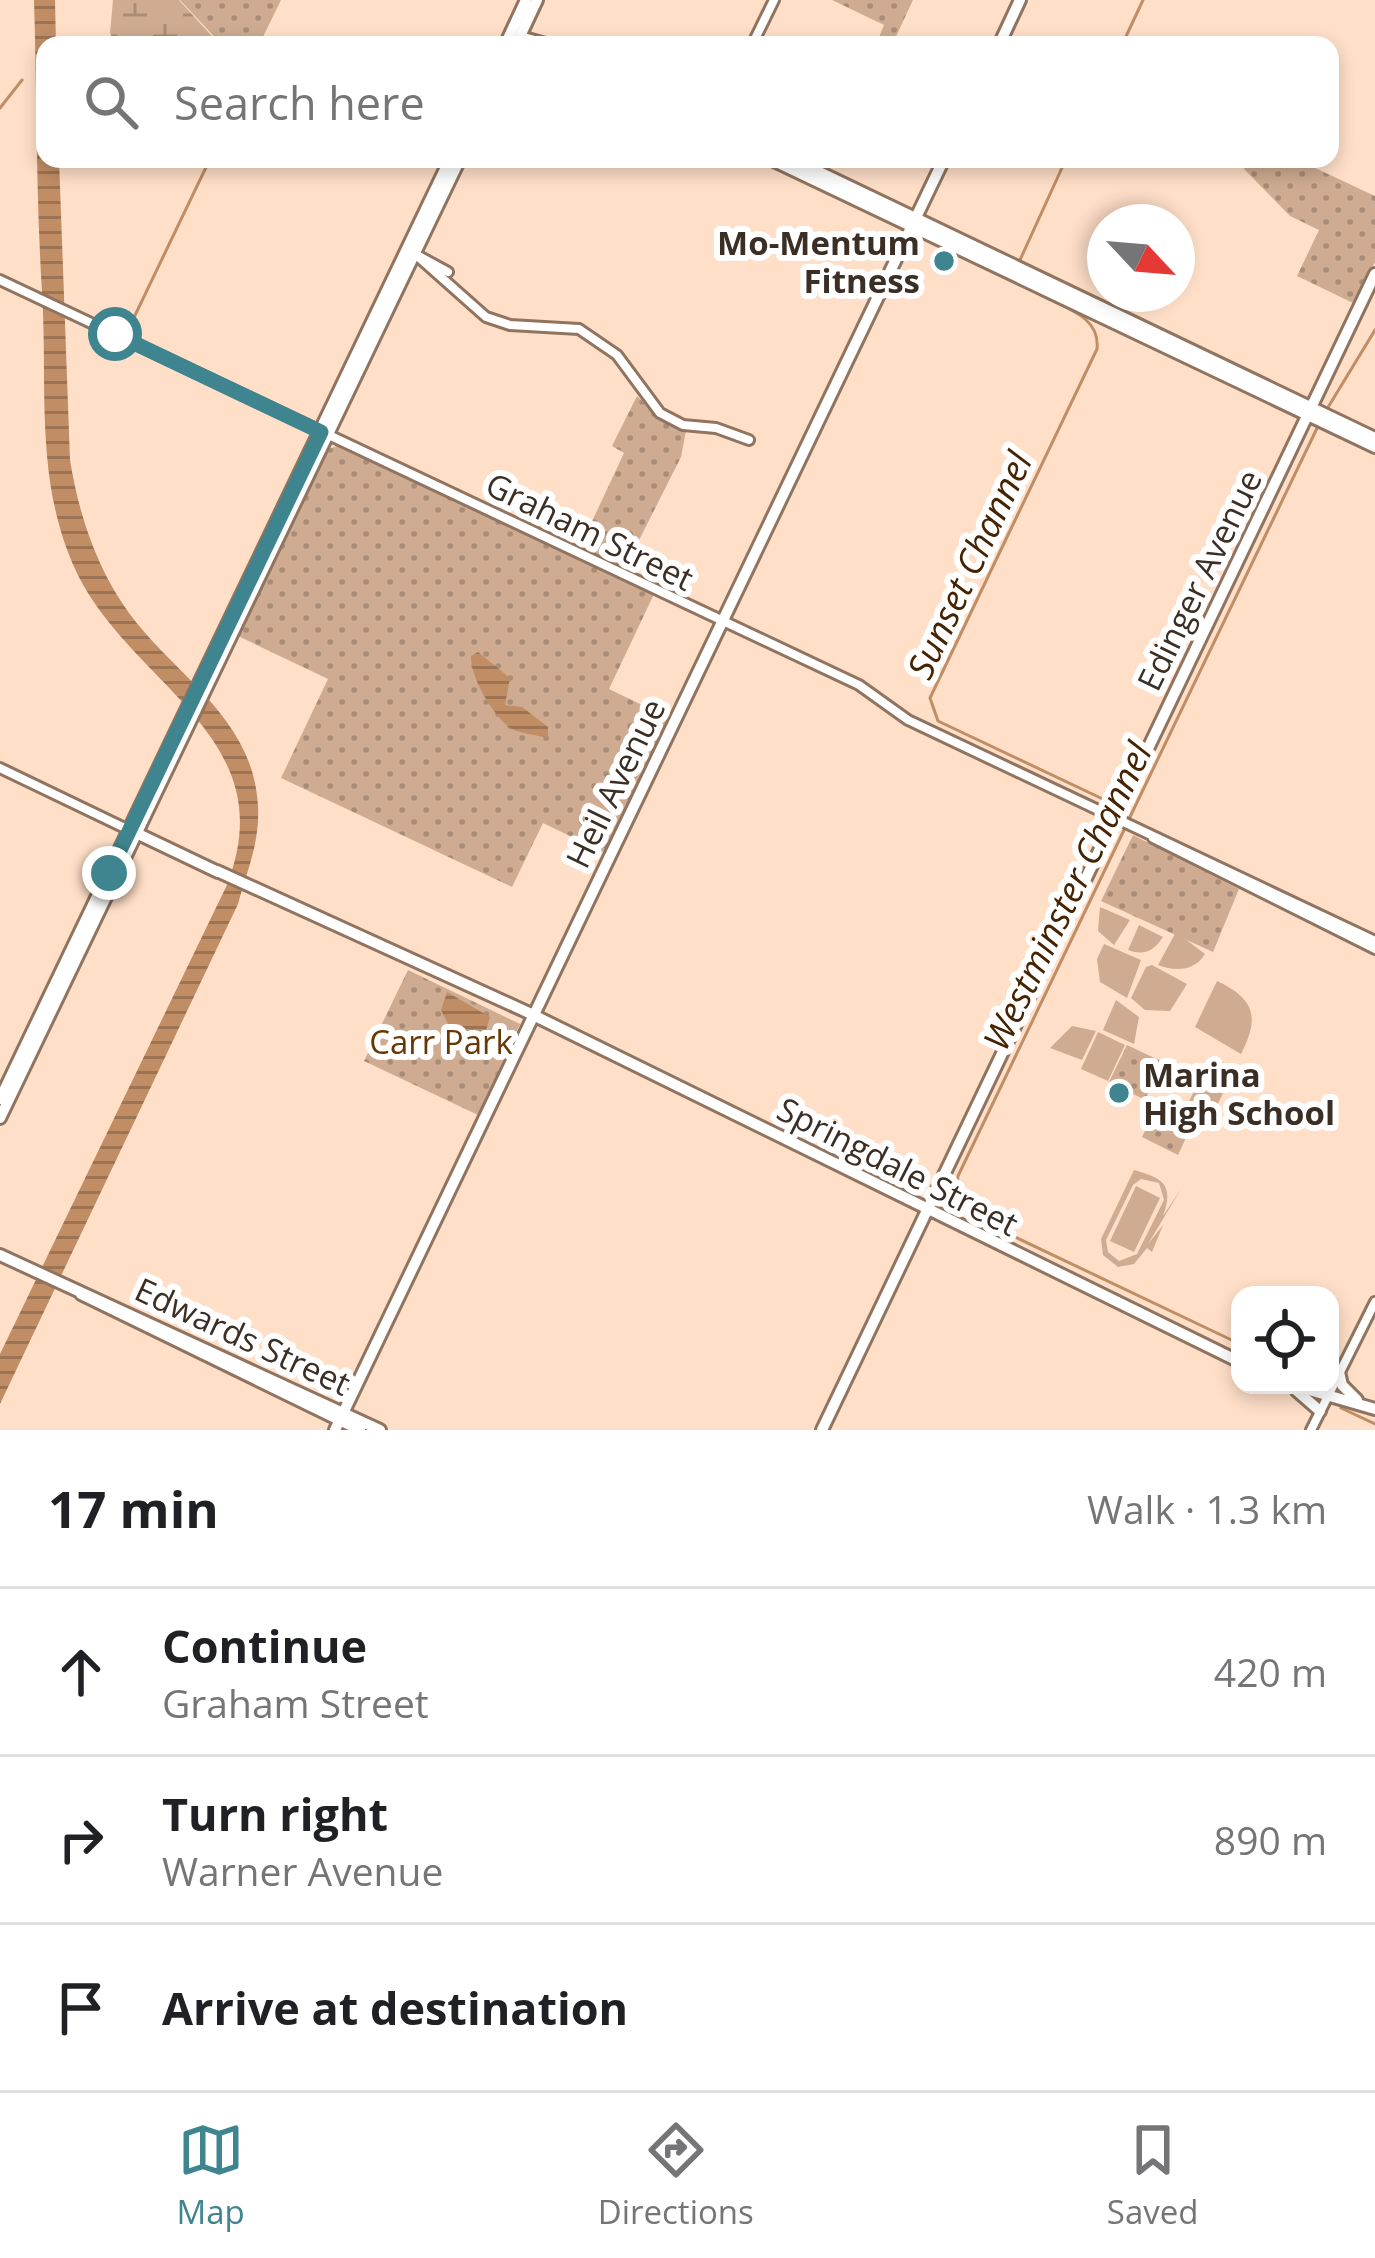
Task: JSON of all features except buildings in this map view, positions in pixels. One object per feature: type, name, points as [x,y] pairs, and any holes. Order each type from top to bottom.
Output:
[{"type":"main road","points":[[520,36],[526,0]]},
{"type":"main road","points":[[521,36],[537,0]]},
{"type":"main road","points":[[1003,36],[1020,0]]},
{"type":"main road","points":[[411,253],[446,168]]},
{"type":"main road","points":[[0,1118],[133,831],[455,168]]},
{"type":"main road","points":[[792,168],[854,193]]},
{"type":"main road","points":[[808,168],[1375,438]]},
{"type":"main road","name":"Heil Avenue","points":[[339,1421],[940,168]]},
{"type":"main road","name":"Edinger Avenue","points":[[822,1430],[1318,414],[1375,274]]},
{"type":"main road","points":[[1318,414],[1375,447]]},
{"type":"main road","points":[[174,747],[188,727],[192,709]]},
{"type":"main road","points":[[0,1099],[133,831]]},
{"type":"main road","name":"Springdale Street","points":[[133,831],[532,1018],[1231,1358]]},
{"type":"main road","points":[[103,903],[109,873]]},
{"type":"main road","points":[[913,1240],[932,1222],[961,1229]]},
{"type":"main road","name":"Edwards Street","points":[[0,1255],[360,1430]]},
{"type":"main road","points":[[1339,1372],[1342,1385],[1360,1402]]},
{"type":"main road","points":[[1301,1394],[1320,1411]]},
{"type":"main road","points":[[1321,1394],[1375,1409]]},
{"type":"main road","name":"Edwards Street","points":[[339,1421],[380,1430]]},
{"type":"street","points":[[756,36],[774,0]]},
{"type":"street","points":[[411,253],[477,312],[505,324],[562,325],[588,333],[617,355],[660,412],[683,425],[716,428],[749,440]]},
{"type":"street","name":"Graham Street","points":[[0,280],[860,685],[908,720],[1375,945]]},
{"type":"street","name":"Springdale Street","points":[[0,768],[133,831]]},
{"type":"street","points":[[1339,1372],[1375,1302]]},
{"type":"street","points":[[1311,1430],[1328,1396]]},
{"type":"green space","points":[[113,0],[179,0],[212,36],[112,36]]},
{"type":"green space","points":[[180,0],[281,0],[263,36],[214,36]]},
{"type":"green space","points":[[832,0],[913,0],[896,36],[879,36],[884,25]]},
{"type":"green space","points":[[1315,168],[1375,196],[1375,262],[1355,304],[1297,276],[1319,230],[1290,216],[1244,169]]},
{"type":"green space","points":[[637,396],[662,420],[686,431],[681,457],[625,568],[580,547],[624,453],[612,446]]},
{"type":"green space","points":[[337,446],[655,592],[609,689],[669,718],[605,853],[543,823],[512,887],[281,778],[328,679],[238,636],[328,449]]},
{"type":"green space","points":[[1133,835],[1239,889],[1213,952],[1101,901]]},
{"type":"green space","points":[[1100,907],[1130,920],[1114,945],[1098,931]]},
{"type":"green space","points":[[1139,925],[1163,937],[1152,949],[1134,952],[1128,950]]},
{"type":"green space","points":[[1176,932],[1205,954],[1196,964],[1171,969],[1158,965]]},
{"type":"green space","points":[[1104,944],[1141,960],[1127,998],[1100,982],[1097,959]]},
{"type":"green space","points":[[1152,965],[1187,984],[1170,1011],[1145,1010],[1131,998],[1146,967]]},
{"type":"green space","name":"Carr Park","points":[[408,970],[520,1024],[478,1115],[364,1061]]},
{"type":"green space","points":[[1217,981],[1239,995],[1250,1010],[1251,1030],[1241,1054],[1195,1027]]},
{"type":"green space","points":[[1116,1000],[1139,1017],[1134,1044],[1103,1030]]},
{"type":"green space","points":[[1072,1026],[1096,1031],[1082,1060],[1050,1048]]},
{"type":"green space","points":[[1098,1032],[1125,1045],[1108,1081],[1081,1069]]},
{"type":"green space","points":[[1127,1045],[1163,1062],[1145,1100],[1109,1082]]},
{"type":"green space","points":[[1210,1056],[1235,1068],[1212,1116],[1188,1104]]},
{"type":"green space","points":[[1178,1107],[1196,1116],[1178,1155],[1142,1137],[1155,1110],[1172,1119]]},
{"type":"green space","points":[[1134,1170],[1163,1184],[1167,1196],[1163,1216],[1181,1189],[1148,1244],[1163,1225],[1152,1252],[1147,1248],[1134,1264],[1118,1267],[1103,1255],[1101,1239]],"holes":[[[1141,1179],[1159,1183],[1164,1200],[1137,1254],[1119,1261],[1108,1252],[1106,1240],[1133,1185]]]},
{"type":"green space","points":[[1136,1186],[1160,1198],[1134,1252],[1110,1241]]},
{"type":"shaded area","points":[[34,0],[55,0],[56,36],[36,36],[36,92]]},
{"type":"shaded area","points":[[38,168],[59,168],[70,460],[90,540],[129,613],[228,723],[253,775],[258,819],[238,904],[0,1404],[0,1354],[226,887],[239,835],[236,790],[220,751],[101,612],[76,571],[63,537],[48,468]]},
{"type":"shaded area","points":[[478,652],[510,678],[505,705],[522,707],[548,727],[548,738],[515,730],[498,716],[474,675],[471,656]]},
{"type":"shaded area","points":[[447,992],[490,1017],[483,1040],[474,1048],[448,1040],[449,1026],[441,1010]]},
{"type":"waterway","name":"Sunset Channel","points":[[1126,36],[1143,0]]},
{"type":"waterway","points":[[0,108],[22,80]]},
{"type":"waterway","points":[[127,332],[206,168]]},
{"type":"waterway","name":"Sunset Channel","points":[[1020,260],[1062,168]]},
{"type":"waterway","name":"Sunset Channel","points":[[1030,288],[1084,318],[1092,326],[1097,349],[930,698],[938,721],[1107,801]]},
{"type":"waterway","name":"Westminster Channel","points":[[1327,409],[1375,330]]},
{"type":"waterway","name":"Westminster Channel","points":[[1129,819],[1320,422]]},
{"type":"waterway","name":"Westminster Channel","points":[[1125,828],[958,1176],[956,1196],[975,1218],[1231,1340]]},
{"type":"waterway","name":"Westminster Channel","points":[[1341,1408],[1375,1424]]},
{"type":"place","name":"Mo-Mentum Fitness","points":[[944,261]]},
{"type":"place","name":"Marina High School","points":[[1119,1093]]},
{"type":"route","points":[[109,873],[321,432],[115,334]]}]
